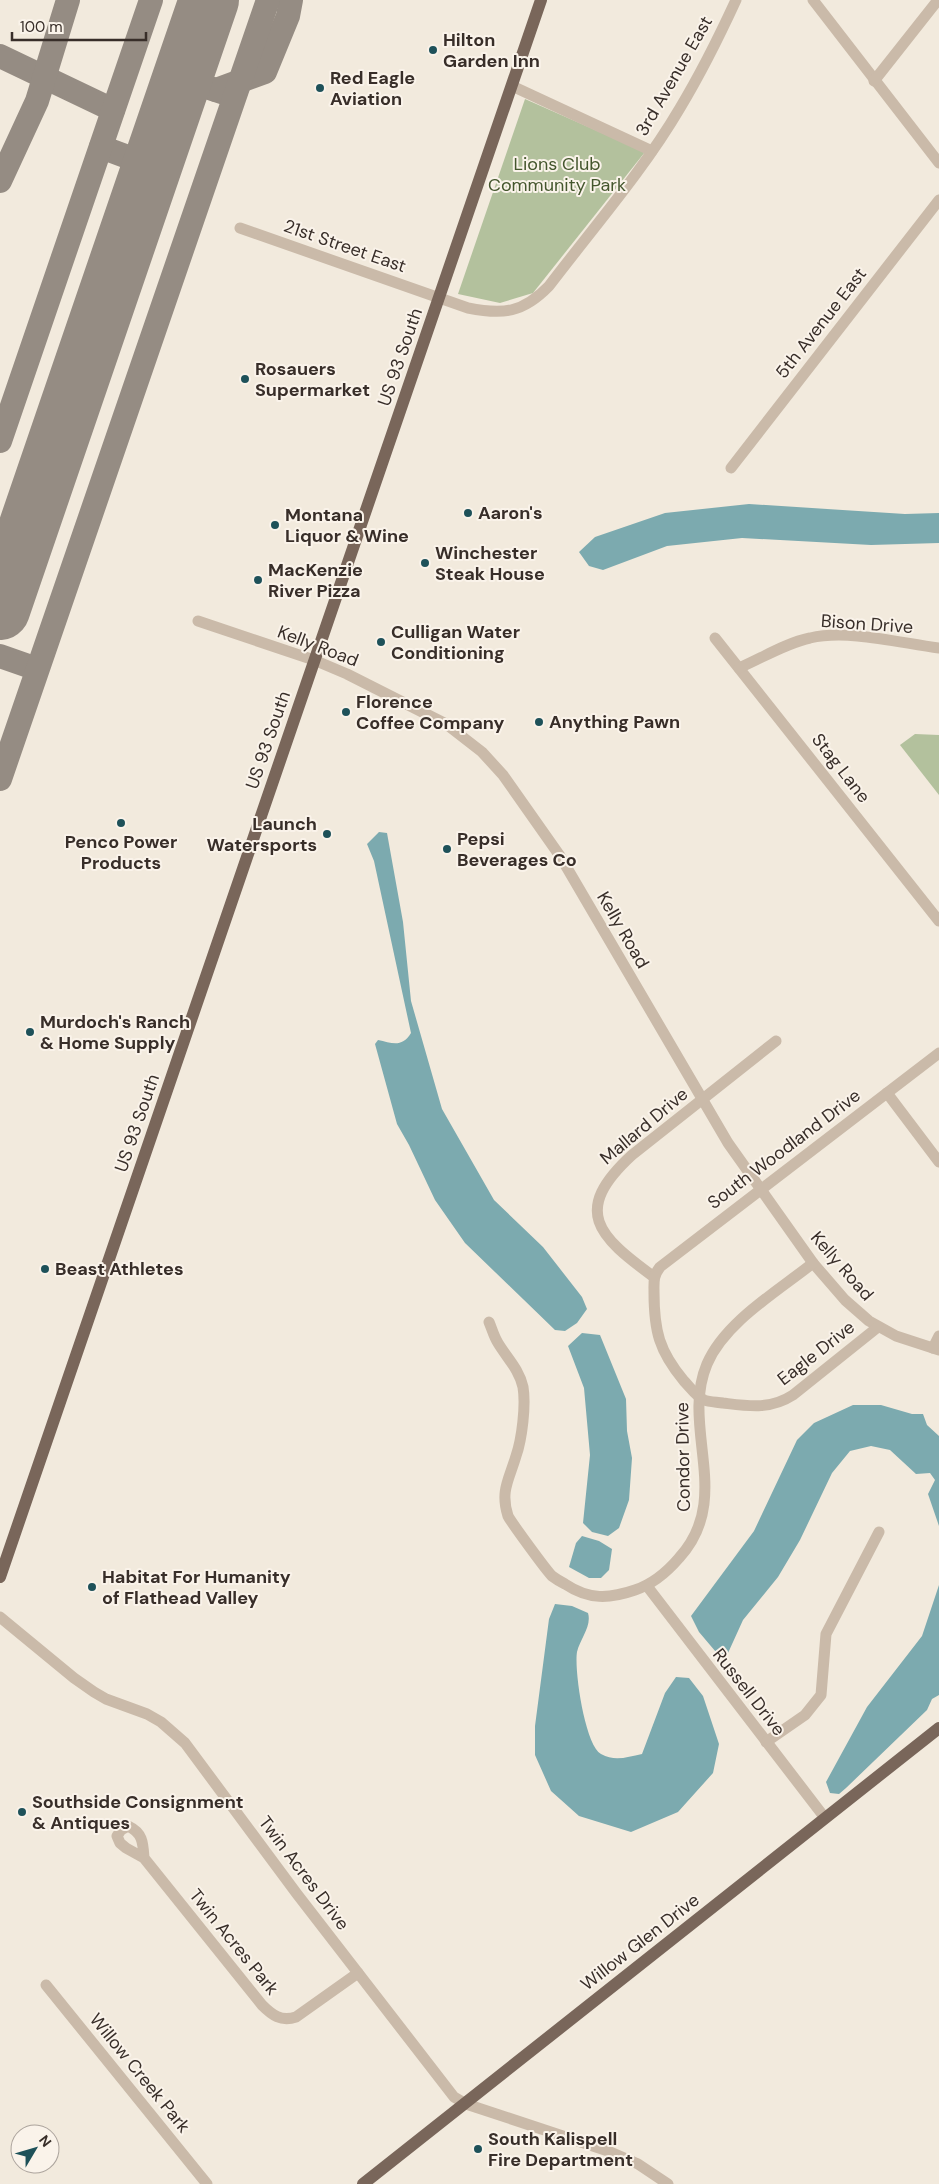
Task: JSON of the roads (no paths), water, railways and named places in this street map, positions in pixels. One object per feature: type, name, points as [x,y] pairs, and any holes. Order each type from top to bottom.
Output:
[{"type":"main road","name":"US 93 South","points":[[0,1577],[4,1551],[541,0]]},
{"type":"main road","name":"Willow Glen Drive","points":[[363,2184],[939,1728]]},
{"type":"street","name":"3rd Avenue East","points":[[439,297],[468,308],[488,312],[501,312],[530,304],[549,286],[652,151],[679,110],[703,68],[736,0]]},
{"type":"street","points":[[813,0],[939,163]]},
{"type":"street","points":[[874,80],[938,0]]},
{"type":"street","points":[[512,86],[652,151]]},
{"type":"street","name":"5th Avenue East","points":[[731,468],[939,200]]},
{"type":"street","name":"21st Street East","points":[[240,228],[439,297]]},
{"type":"street","name":"Kelly Road","points":[[198,621],[314,660],[446,724],[471,741],[493,763],[560,856],[728,1143],[813,1263],[850,1306],[878,1327],[896,1336],[936,1349]]},
{"type":"street","name":"Bison Drive","points":[[740,668],[798,642],[823,636],[867,638],[939,648]]},
{"type":"street","name":"Stag Lane","points":[[715,638],[939,921]]},
{"type":"street","name":"Mallard Drive","points":[[654,1276],[616,1248],[604,1233],[598,1215],[599,1196],[608,1178],[632,1155],[776,1040]]},
{"type":"street","name":"South Woodland Drive","points":[[654,1276],[660,1267],[939,1053]]},
{"type":"street","points":[[887,1093],[939,1162]]},
{"type":"street","name":"Condor Drive","points":[[646,1586],[665,1573],[687,1549],[702,1520],[705,1496],[700,1396],[707,1365],[728,1331],[813,1263]]},
{"type":"street","name":"Eagle Drive","points":[[654,1276],[653,1308],[658,1338],[676,1371],[700,1396],[711,1401],[746,1407],[780,1402],[793,1395],[878,1327]]},
{"type":"street","points":[[489,1322],[498,1342],[516,1369],[523,1388],[522,1435],[504,1489],[509,1517],[552,1576],[580,1594],[602,1597],[626,1593],[646,1586]]},
{"type":"street","points":[[936,1349],[939,1336]]},
{"type":"street","points":[[766,1742],[805,1715],[821,1695],[826,1634],[878,1532]]},
{"type":"street","name":"Russell Drive","points":[[646,1586],[825,1818]]},
{"type":"street","name":"Twin Acres Drive","points":[[0,1616],[74,1678],[94,1692],[106,1699],[147,1714],[160,1722],[185,1743],[447,2089],[454,2097],[466,2104]]},
{"type":"street","name":"Twin Acres Park","points":[[144,1858],[262,2005],[276,2017],[286,2019],[296,2017],[358,1973]]},
{"type":"street","name":"Willow Creek Park","points":[[46,1985],[207,2184]]},
{"type":"street","points":[[466,2104],[608,2151],[638,2164],[668,2184]]},
{"type":"water","points":[[749,504],[905,514],[939,513],[939,543],[871,545],[742,538],[667,546],[603,570],[589,566],[579,552],[595,537],[665,513]]},
{"type":"water","points":[[379,832],[387,833],[403,922],[411,1001],[442,1109],[494,1200],[543,1247],[582,1297],[587,1309],[577,1323],[565,1331],[555,1330],[465,1243],[435,1200],[397,1124],[375,1044],[378,1040],[400,1043],[408,1038],[411,1033],[374,861],[367,844]]},
{"type":"water","points":[[582,1333],[600,1335],[626,1399],[627,1431],[632,1458],[629,1500],[619,1528],[608,1536],[592,1532],[583,1523],[590,1455],[584,1388],[568,1346]]},
{"type":"water","points":[[853,1405],[881,1405],[912,1414],[923,1414],[927,1425],[939,1436],[939,1526],[928,1494],[935,1480],[930,1473],[916,1474],[890,1450],[871,1446],[850,1451],[832,1473],[800,1540],[778,1577],[743,1620],[728,1653],[721,1658],[699,1632],[691,1616],[754,1531],[797,1440],[814,1423]]},
{"type":"water","points":[[582,1536],[599,1541],[612,1549],[609,1570],[601,1578],[589,1578],[569,1567],[576,1543]]},
{"type":"water","points":[[939,1585],[939,1695],[932,1699],[927,1710],[846,1788],[839,1794],[830,1793],[826,1782],[867,1707],[922,1636]]},
{"type":"water","points":[[555,1604],[572,1606],[588,1613],[587,1628],[577,1652],[577,1674],[582,1706],[590,1737],[595,1748],[601,1754],[616,1758],[642,1754],[665,1693],[676,1677],[689,1678],[703,1696],[719,1744],[713,1773],[678,1812],[631,1832],[579,1816],[551,1791],[535,1755],[535,1726],[549,1619]]},
{"type":"place","name":"Hilton Garden Inn","points":[[433,50]]},
{"type":"place","name":"Red Eagle Aviation","points":[[320,88]]},
{"type":"place","name":"Rosauers Supermarket","points":[[245,379]]},
{"type":"place","name":"Aaron's","points":[[468,513]]},
{"type":"place","name":"Montana Liquor & Wine","points":[[275,525]]},
{"type":"place","name":"Winchester Steak House","points":[[425,563]]},
{"type":"place","name":"MacKenzie River Pizza","points":[[258,580]]},
{"type":"place","name":"Culligan Water Conditioning","points":[[381,642]]},
{"type":"place","name":"Florence Coffee Company","points":[[346,712]]},
{"type":"place","name":"Anything Pawn","points":[[539,722]]},
{"type":"place","name":"Penco Power Products","points":[[121,823]]},
{"type":"place","name":"Launch Watersports","points":[[327,834]]},
{"type":"place","name":"Pepsi Beverages Co","points":[[447,849]]},
{"type":"place","name":"Murdoch's Ranch & Home Supply","points":[[30,1032]]},
{"type":"place","name":"Beast Athletes","points":[[45,1269]]},
{"type":"place","name":"Habitat For Humanity of Flathead Valley","points":[[92,1587]]},
{"type":"place","name":"Southside Consignment & Antiques","points":[[22,1812]]},
{"type":"place","name":"South Kalispell Fire Department","points":[[478,2149]]},
{"type":"park label","name":"Lions Club Community Park","points":[[557,174]]}]
